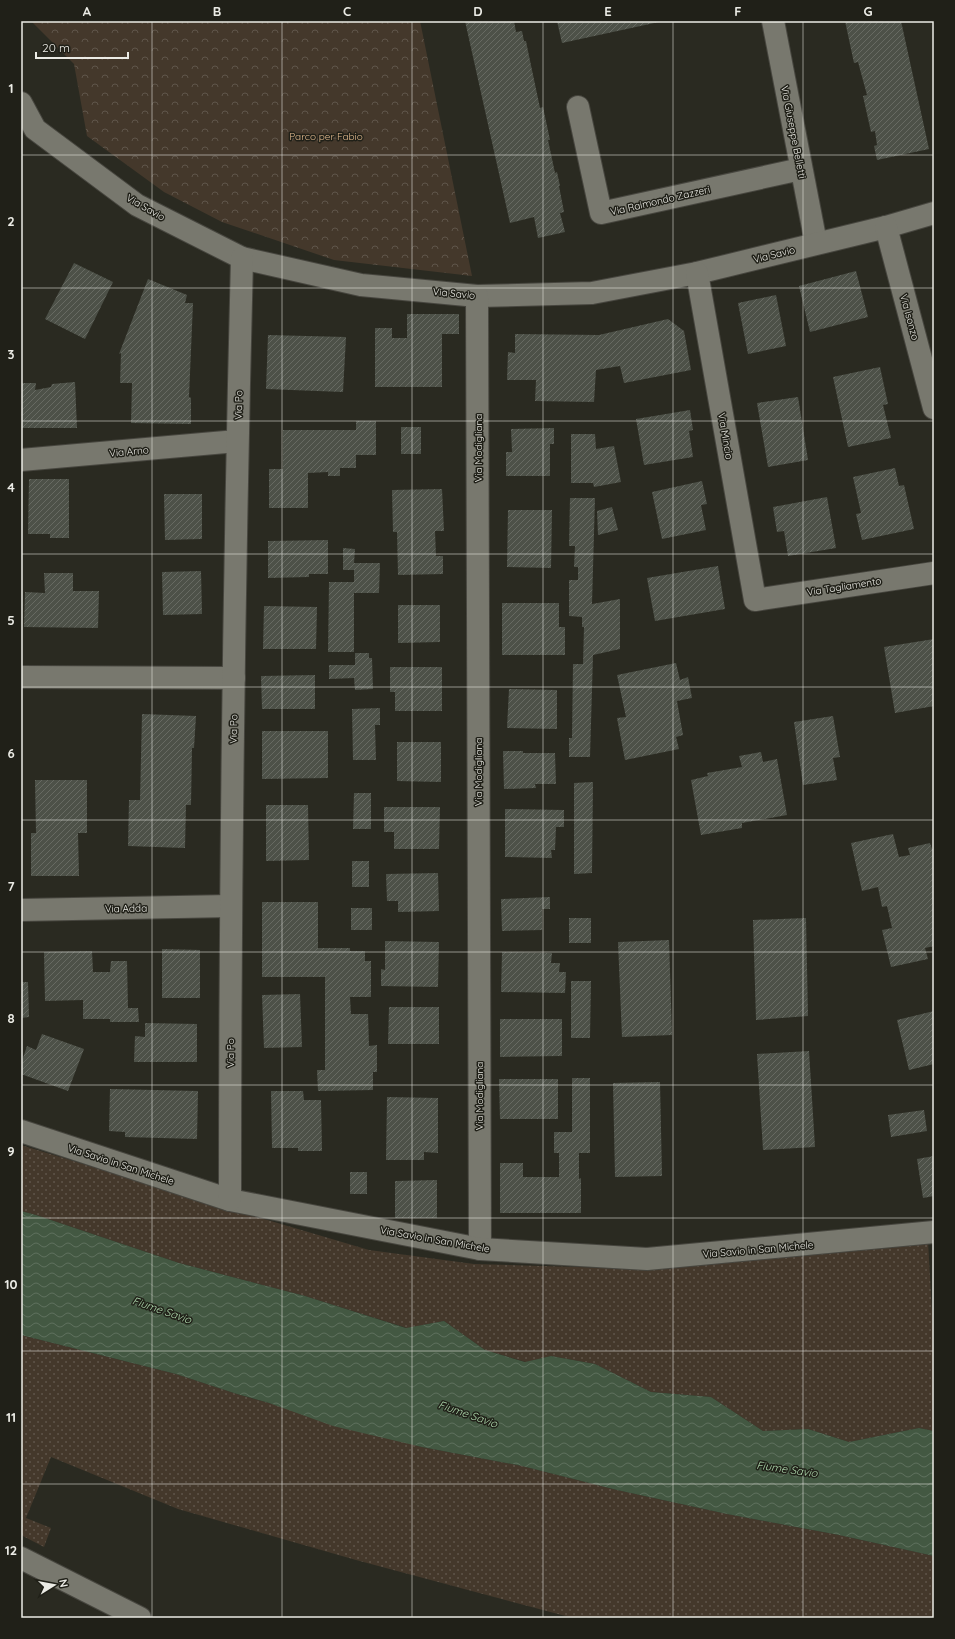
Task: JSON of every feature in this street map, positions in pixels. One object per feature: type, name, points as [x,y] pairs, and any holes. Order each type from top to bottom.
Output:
[{"type":"street","name":"Via Giuseppe Belletti","points":[[773,21],[816,244]]},
{"type":"street","name":"Via Savio","points":[[21,103],[28,127],[138,205],[242,258],[362,284],[477,296],[592,293],[697,273],[934,213]]},
{"type":"street","name":"Via Raimondo Zazzeri","points":[[578,107],[601,214],[801,169]]},
{"type":"street","name":"Via Isonzo","points":[[886,226],[934,408]]},
{"type":"street","name":"Via Po","points":[[230,1200],[230,906],[237,442],[242,258]]},
{"type":"street","name":"Via Mincio","points":[[697,273],[755,600]]},
{"type":"street","name":"Via Modigliana","points":[[477,296],[480,1249]]},
{"type":"street","name":"Via Arno","points":[[21,460],[237,442]]},
{"type":"street","name":"Via Tagliamento","points":[[755,600],[934,573]]},
{"type":"street","points":[[21,677],[234,678]]},
{"type":"street","name":"Via Adda","points":[[21,910],[230,906]]},
{"type":"street","name":"Via Savio in San Michele","points":[[21,1132],[230,1200],[480,1249],[647,1259],[934,1232]]},
{"type":"street","points":[[21,1558],[140,1618]]},
{"type":"green space","name":"Parco per Fabio","points":[[31,21],[420,21],[472,276],[334,260],[222,222],[164,192],[87,136],[74,64]]},
{"type":"green space","points":[[21,1145],[369,1250],[474,1264],[644,1269],[928,1241],[934,1348],[934,1431],[919,1428],[849,1442],[808,1429],[763,1431],[711,1397],[651,1392],[595,1364],[551,1356],[526,1362],[485,1350],[444,1321],[407,1328],[305,1296],[179,1263],[21,1211]]},
{"type":"green space","points":[[21,1335],[176,1374],[237,1394],[422,1447],[522,1466],[617,1490],[934,1556],[934,1618],[573,1618],[356,1560],[178,1509],[51,1457],[26,1518],[51,1528],[44,1547],[21,1535]]},
{"type":"water","name":"Fiume Savio","points":[[21,1211],[179,1263],[305,1296],[406,1328],[444,1321],[485,1350],[525,1362],[551,1356],[595,1364],[651,1392],[711,1397],[763,1431],[808,1429],[849,1442],[919,1428],[934,1431],[934,1556],[839,1535],[727,1514],[617,1490],[522,1466],[422,1447],[333,1426],[269,1403],[176,1374],[21,1335]]},
{"type":"building","points":[[465,21],[514,21],[516,32],[522,31],[524,41],[526,41],[540,108],[543,107],[555,173],[557,172],[560,186],[564,212],[560,213],[565,232],[538,238],[534,217],[510,223]]},
{"type":"building","points":[[557,21],[659,21],[659,22],[562,43]]},
{"type":"building","points":[[845,21],[901,21],[929,149],[877,160],[874,146],[877,145],[875,131],[871,132],[863,96],[867,95],[858,62],[854,63]]},
{"type":"building","points":[[74,263],[113,282],[85,339],[45,319]]},
{"type":"building","points":[[856,271],[868,317],[810,332],[799,286]]},
{"type":"building","points":[[148,279],[187,295],[185,303],[193,303],[189,397],[191,398],[191,424],[131,423],[132,383],[120,383],[121,353],[119,354]]},
{"type":"building","points":[[776,295],[786,346],[748,354],[738,303]]},
{"type":"building","points":[[407,314],[459,314],[459,334],[442,334],[442,387],[375,387],[375,328],[392,328],[392,338],[407,338]]},
{"type":"building","points":[[668,319],[684,331],[691,370],[624,383],[620,366],[596,370],[594,402],[535,401],[536,380],[507,380],[508,352],[515,353],[515,334],[599,335]]},
{"type":"building","points":[[268,335],[346,337],[343,392],[266,389]]},
{"type":"building","points":[[880,367],[888,404],[883,405],[891,438],[848,447],[833,377]]},
{"type":"building","points":[[75,382],[77,428],[21,428],[21,383],[36,383],[35,390],[51,387],[52,384]]},
{"type":"building","points":[[798,397],[808,460],[768,467],[757,403]]},
{"type":"building","points":[[690,410],[693,430],[689,431],[693,457],[644,465],[636,419]]},
{"type":"building","points":[[356,421],[376,421],[376,455],[356,455],[356,468],[340,468],[340,476],[328,476],[328,472],[308,473],[308,508],[269,508],[269,469],[283,469],[283,430],[356,430]]},
{"type":"building","points":[[401,427],[421,427],[421,454],[401,454]]},
{"type":"building","points":[[554,428],[554,444],[550,444],[550,476],[506,476],[506,452],[512,452],[511,429]]},
{"type":"building","points":[[571,434],[595,434],[596,449],[614,446],[621,482],[594,487],[593,483],[571,483]]},
{"type":"building","points":[[895,468],[899,486],[904,485],[914,529],[862,540],[856,514],[861,513],[853,477]]},
{"type":"building","points":[[29,479],[69,479],[69,538],[50,538],[50,534],[28,534]]},
{"type":"building","points":[[702,481],[707,504],[701,505],[706,530],[662,539],[652,492]]},
{"type":"building","points":[[442,489],[444,531],[435,531],[436,556],[443,556],[443,574],[398,575],[397,532],[393,532],[392,490]]},
{"type":"building","points":[[164,494],[202,494],[202,539],[165,540]]},
{"type":"building","points":[[827,497],[836,548],[788,556],[784,531],[777,532],[773,507]]},
{"type":"building","points":[[570,498],[595,498],[592,604],[620,599],[620,649],[593,655],[590,757],[569,757],[569,738],[572,738],[573,664],[583,664],[584,627],[582,627],[582,617],[569,616],[569,580],[578,580],[578,567],[574,567],[575,546],[569,546]]},
{"type":"building","points":[[612,507],[618,530],[598,535],[597,511]]},
{"type":"building","points":[[508,510],[552,510],[551,568],[507,567]]},
{"type":"building","points":[[328,540],[328,574],[309,574],[309,577],[268,578],[268,541]]},
{"type":"building","points":[[343,548],[355,549],[354,563],[380,563],[379,593],[354,593],[354,652],[328,652],[329,582],[354,582],[354,570],[343,570]]},
{"type":"building","points":[[718,566],[725,609],[655,621],[647,578]]},
{"type":"building","points":[[201,571],[202,614],[163,615],[162,572]]},
{"type":"building","points":[[44,573],[73,573],[73,591],[99,591],[98,628],[24,627],[25,592],[45,593]]},
{"type":"building","points":[[502,603],[559,603],[559,627],[565,627],[565,655],[502,655]]},
{"type":"building","points":[[398,605],[440,605],[440,642],[398,643]]},
{"type":"building","points":[[264,606],[317,607],[316,649],[263,649]]},
{"type":"building","points":[[934,639],[934,706],[895,713],[884,647]]},
{"type":"building","points":[[355,653],[369,653],[369,658],[372,658],[373,689],[355,690],[354,678],[329,679],[329,665],[355,665]]},
{"type":"building","points":[[676,663],[680,680],[688,677],[692,698],[677,701],[683,735],[676,737],[679,749],[625,760],[617,718],[626,717],[617,675]]},
{"type":"building","points":[[390,667],[442,667],[442,711],[395,711],[395,692],[390,692]]},
{"type":"building","points":[[315,675],[315,709],[262,709],[261,676]]},
{"type":"building","points":[[509,689],[557,690],[557,729],[507,728]]},
{"type":"building","points":[[380,708],[380,725],[375,725],[376,760],[353,760],[352,709]]},
{"type":"building","points":[[142,714],[196,716],[194,748],[192,748],[191,805],[186,805],[185,848],[128,846],[129,800],[140,800]]},
{"type":"building","points":[[833,716],[840,757],[833,758],[837,780],[803,785],[794,722]]},
{"type":"building","points":[[262,731],[328,731],[328,778],[262,779]]},
{"type":"building","points":[[397,742],[441,742],[441,782],[397,781]]},
{"type":"building","points":[[503,751],[523,751],[523,753],[555,753],[556,784],[535,784],[536,788],[504,789]]},
{"type":"building","points":[[761,752],[763,762],[777,759],[787,815],[742,823],[742,828],[701,835],[691,780],[708,776],[707,773],[742,767],[739,756]]},
{"type":"building","points":[[35,780],[87,780],[87,833],[78,833],[79,876],[31,876],[31,833],[36,833]]},
{"type":"building","points":[[593,782],[592,873],[574,874],[574,783]]},
{"type":"building","points":[[354,793],[371,793],[371,829],[353,829]]},
{"type":"building","points":[[266,805],[308,805],[309,860],[266,861]]},
{"type":"building","points":[[384,807],[440,807],[439,849],[394,849],[394,832],[384,832]]},
{"type":"building","points":[[505,809],[564,810],[564,827],[556,827],[555,850],[551,850],[552,858],[505,857]]},
{"type":"building","points":[[893,834],[899,857],[910,855],[908,848],[930,843],[932,849],[934,849],[934,904],[932,904],[934,914],[934,946],[925,948],[928,959],[891,967],[882,930],[892,928],[887,906],[882,907],[878,887],[862,891],[851,843]]},
{"type":"building","points":[[352,861],[369,861],[369,887],[352,887]]},
{"type":"building","points":[[438,873],[439,911],[398,912],[398,901],[387,901],[386,874]]},
{"type":"building","points":[[550,897],[550,909],[542,909],[542,930],[502,931],[501,899]]},
{"type":"building","points":[[262,902],[318,902],[318,948],[350,948],[350,951],[365,951],[365,961],[371,961],[371,997],[350,997],[351,1014],[368,1014],[369,1046],[377,1045],[377,1072],[373,1072],[373,1090],[318,1091],[317,1070],[325,1070],[325,977],[262,977]]},
{"type":"building","points":[[351,908],[372,908],[372,930],[351,930]]},
{"type":"building","points":[[569,918],[591,918],[591,943],[569,943]]},
{"type":"building","points":[[806,918],[808,1016],[756,1020],[753,920]]},
{"type":"building","points":[[669,940],[672,1035],[622,1037],[618,942]]},
{"type":"building","points":[[385,941],[439,942],[438,987],[381,986],[381,969],[385,970]]},
{"type":"building","points":[[162,949],[200,950],[200,998],[162,998]]},
{"type":"building","points":[[92,951],[93,972],[110,972],[111,961],[127,961],[128,1008],[138,1008],[139,1022],[110,1022],[110,1019],[83,1019],[83,1000],[45,1001],[44,952]]},
{"type":"building","points":[[502,952],[552,953],[551,963],[560,963],[559,972],[566,972],[565,993],[501,992]]},
{"type":"building","points":[[571,981],[591,981],[590,1038],[571,1038]]},
{"type":"building","points":[[21,982],[28,982],[29,1017],[21,1018]]},
{"type":"building","points":[[300,994],[302,1047],[264,1048],[262,995]]},
{"type":"building","points":[[389,1007],[439,1007],[439,1044],[388,1044]]},
{"type":"building","points":[[934,1011],[934,1064],[909,1070],[897,1020]]},
{"type":"building","points":[[500,1019],[562,1019],[562,1056],[500,1057]]},
{"type":"building","points":[[145,1023],[197,1024],[197,1062],[134,1062],[135,1036],[145,1037]]},
{"type":"building","points":[[42,1034],[84,1049],[68,1091],[21,1074],[21,1064],[27,1046],[36,1050]]},
{"type":"building","points":[[809,1051],[815,1147],[763,1150],[757,1054]]},
{"type":"building","points":[[572,1078],[590,1078],[590,1153],[579,1153],[581,1213],[500,1213],[500,1163],[523,1163],[523,1177],[559,1177],[559,1153],[554,1153],[554,1132],[572,1132]]},
{"type":"building","points":[[499,1079],[558,1079],[558,1119],[500,1119]]},
{"type":"building","points":[[660,1082],[662,1176],[615,1177],[613,1083]]},
{"type":"building","points":[[110,1089],[198,1091],[197,1139],[125,1137],[125,1132],[109,1131]]},
{"type":"building","points":[[271,1091],[303,1091],[304,1100],[321,1100],[322,1151],[298,1151],[298,1148],[272,1148]]},
{"type":"building","points":[[387,1097],[438,1098],[438,1153],[424,1152],[424,1160],[386,1160]]},
{"type":"building","points":[[924,1110],[927,1131],[891,1137],[888,1115]]},
{"type":"building","points":[[934,1156],[934,1196],[923,1198],[917,1159]]},
{"type":"building","points":[[350,1172],[367,1172],[367,1194],[350,1194]]},
{"type":"building","points":[[437,1180],[437,1218],[395,1218],[395,1181]]}]
